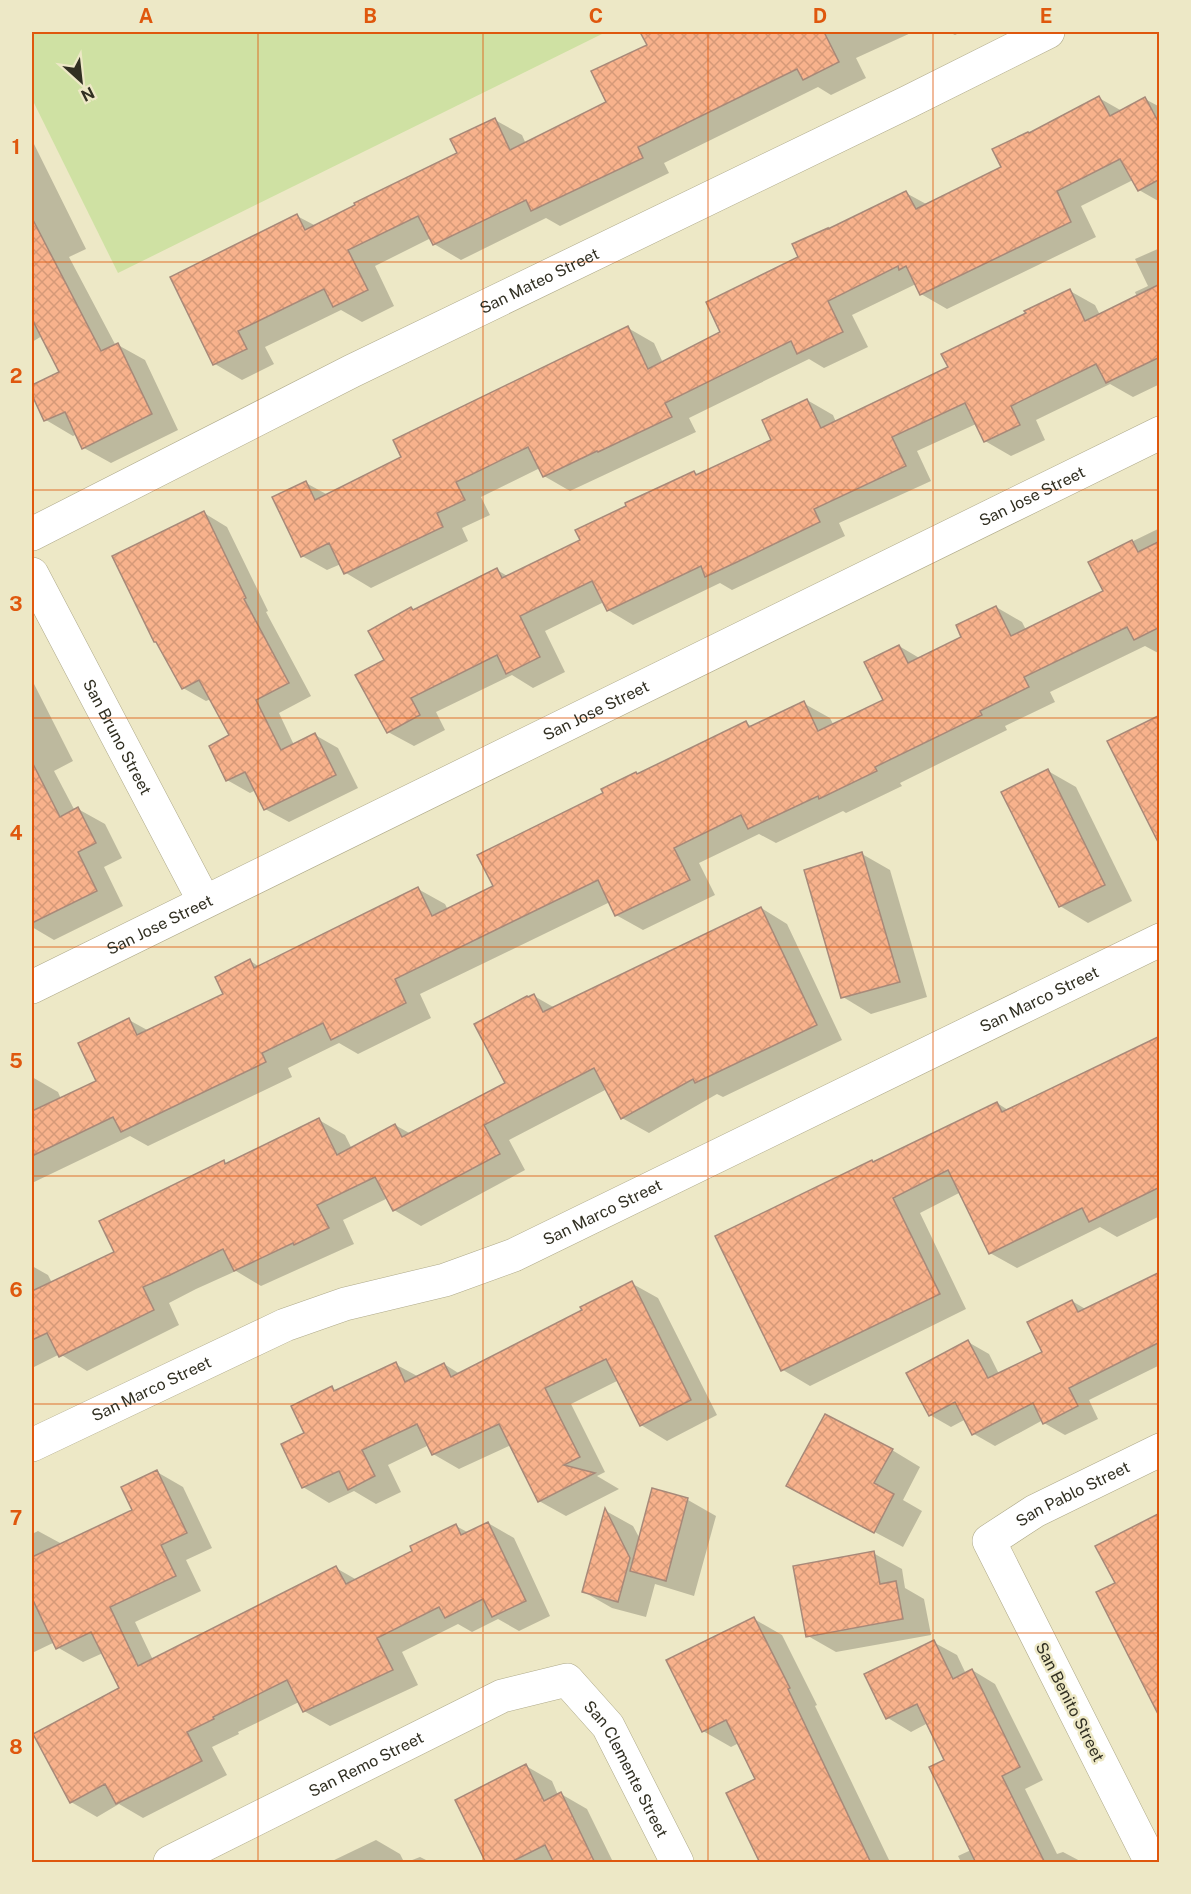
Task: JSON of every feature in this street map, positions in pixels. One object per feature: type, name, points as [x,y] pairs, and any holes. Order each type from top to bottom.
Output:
[{"type":"street","name":"San Mateo Street","points":[[32,534],[352,371],[1048,32]]},
{"type":"street","name":"San Jose Street","points":[[32,987],[1160,433]]},
{"type":"street","name":"San Bruno Street","points":[[32,574],[204,901]]},
{"type":"street","name":"San Marco Street","points":[[32,1446],[285,1325],[345,1304],[445,1280],[514,1255],[1160,940]]},
{"type":"street","name":"San Pablo Street","points":[[989,1540],[1035,1511],[1160,1450]]},
{"type":"street","name":"San Benito Street","points":[[989,1540],[1151,1863]]},
{"type":"street","name":"San Remo Street","points":[[170,1863],[502,1696],[567,1680]]},
{"type":"street","name":"San Clemente Street","points":[[567,1680],[608,1726],[677,1863]]},
{"type":"green space","points":[[32,32],[606,32],[118,273],[32,99]]},
{"type":"building","points":[[640,32],[824,32],[839,62],[803,80],[797,69],[638,147],[643,158],[531,211],[526,200],[433,245],[418,216],[348,250],[368,290],[333,307],[324,289],[238,331],[247,349],[213,365],[170,277],[297,214],[305,230],[355,205],[354,203],[457,153],[450,139],[495,118],[510,150],[606,102],[591,71],[647,45]]},
{"type":"building","points":[[1099,96],[1110,116],[1145,97],[1160,125],[1160,179],[1138,191],[1120,159],[1057,191],[1071,222],[920,295],[906,266],[899,270],[898,266],[828,301],[843,332],[797,354],[791,341],[665,403],[672,417],[543,477],[528,447],[456,482],[465,500],[437,513],[443,527],[344,574],[329,543],[301,557],[272,497],[306,481],[315,500],[401,457],[393,440],[628,326],[648,369],[720,332],[706,302],[798,257],[792,244],[906,191],[916,209],[1001,167],[992,149],[1029,133]]},
{"type":"building","points":[[32,218],[101,351],[118,343],[152,414],[82,449],[65,412],[44,421],[32,395],[32,385],[59,372],[32,319]]},
{"type":"building","points":[[1160,284],[1160,357],[1106,383],[1096,364],[1011,406],[1020,425],[984,442],[965,403],[892,437],[906,466],[814,509],[820,522],[705,577],[701,566],[607,611],[592,581],[520,616],[540,657],[506,674],[497,655],[411,698],[420,715],[387,733],[355,675],[384,660],[368,631],[411,607],[413,610],[497,568],[502,578],[580,540],[575,530],[626,506],[625,503],[694,471],[696,475],[771,440],[762,420],[807,399],[821,428],[948,367],[941,354],[1070,289],[1085,321]]},
{"type":"building","points":[[204,511],[246,598],[244,599],[289,683],[256,700],[281,750],[315,733],[336,775],[264,810],[245,772],[226,781],[209,746],[229,735],[199,680],[182,689],[154,642],[112,556]]},
{"type":"building","points":[[1132,540],[1138,552],[1160,541],[1160,627],[1134,640],[1127,627],[1024,677],[1029,687],[980,711],[982,715],[875,767],[877,771],[819,799],[818,796],[748,829],[741,815],[674,848],[690,880],[615,916],[598,880],[395,979],[406,1003],[331,1040],[323,1023],[262,1053],[266,1062],[121,1132],[113,1117],[32,1156],[32,1111],[96,1081],[78,1043],[129,1018],[137,1035],[223,994],[215,977],[250,959],[254,968],[418,887],[432,916],[493,886],[477,855],[603,793],[601,789],[746,721],[749,727],[804,701],[818,731],[883,700],[864,662],[899,645],[908,663],[961,637],[956,625],[996,606],[1011,636],[1103,591],[1088,562]]},
{"type":"building","points":[[1160,715],[1160,846],[1107,741]]},
{"type":"building","points":[[32,762],[60,817],[78,807],[96,843],[78,852],[97,891],[32,923]]},
{"type":"building","points":[[1048,769],[1105,885],[1059,907],[1001,792]]},
{"type":"building","points":[[862,852],[900,982],[841,998],[804,870]]},
{"type":"building","points":[[761,907],[817,1025],[695,1083],[693,1079],[621,1119],[594,1068],[484,1125],[500,1154],[393,1211],[375,1177],[317,1205],[329,1228],[234,1271],[223,1249],[143,1287],[154,1310],[59,1357],[47,1333],[32,1340],[32,1291],[114,1252],[99,1221],[224,1160],[225,1164],[319,1118],[337,1155],[395,1124],[402,1137],[505,1083],[474,1024],[534,994],[543,1012]]},
{"type":"building","points":[[1160,1036],[1160,1187],[1089,1222],[1082,1208],[989,1254],[948,1170],[893,1198],[940,1294],[781,1371],[715,1236],[997,1102],[1002,1112]]},
{"type":"building","points":[[1160,1272],[1160,1342],[1069,1388],[1078,1406],[1043,1424],[1033,1403],[972,1435],[955,1402],[929,1416],[906,1373],[968,1340],[988,1378],[1042,1352],[1027,1322],[1072,1300],[1078,1312]]},
{"type":"building","points":[[632,1281],[691,1400],[640,1426],[606,1359],[545,1388],[580,1457],[564,1465],[595,1473],[538,1502],[499,1424],[432,1455],[417,1424],[362,1450],[375,1476],[348,1490],[339,1471],[302,1488],[281,1444],[304,1433],[291,1406],[332,1386],[334,1391],[396,1362],[405,1382],[444,1363],[451,1377],[582,1310],[580,1307]]},
{"type":"building","points":[[825,1414],[893,1449],[874,1483],[894,1494],[874,1533],[786,1486]]},
{"type":"building","points":[[157,1470],[187,1533],[161,1545],[176,1576],[110,1607],[138,1666],[336,1566],[346,1584],[412,1551],[410,1546],[456,1524],[461,1535],[488,1522],[526,1601],[492,1617],[483,1599],[445,1618],[439,1607],[377,1638],[393,1670],[303,1712],[287,1680],[187,1732],[202,1761],[116,1804],[105,1784],[70,1803],[33,1734],[119,1688],[91,1632],[56,1649],[32,1598],[32,1557],[132,1510],[121,1487]]},
{"type":"building","points":[[652,1488],[688,1498],[666,1581],[630,1571]]},
{"type":"building","points":[[605,1508],[630,1558],[618,1602],[582,1592]]},
{"type":"building","points":[[1160,1513],[1160,1718],[1096,1592],[1115,1583],[1095,1546]]},
{"type":"building","points":[[874,1551],[880,1584],[896,1581],[903,1619],[806,1637],[793,1566]]},
{"type":"building","points":[[754,1617],[790,1688],[788,1689],[871,1863],[760,1863],[726,1793],[755,1779],[726,1720],[702,1732],[666,1660]]},
{"type":"building","points":[[934,1640],[953,1679],[972,1669],[1020,1767],[1002,1776],[1045,1863],[976,1863],[929,1767],[944,1760],[917,1704],[886,1719],[864,1674]]},
{"type":"building","points":[[526,1764],[544,1801],[561,1792],[595,1863],[554,1863],[545,1845],[509,1863],[486,1863],[455,1800]]}]
